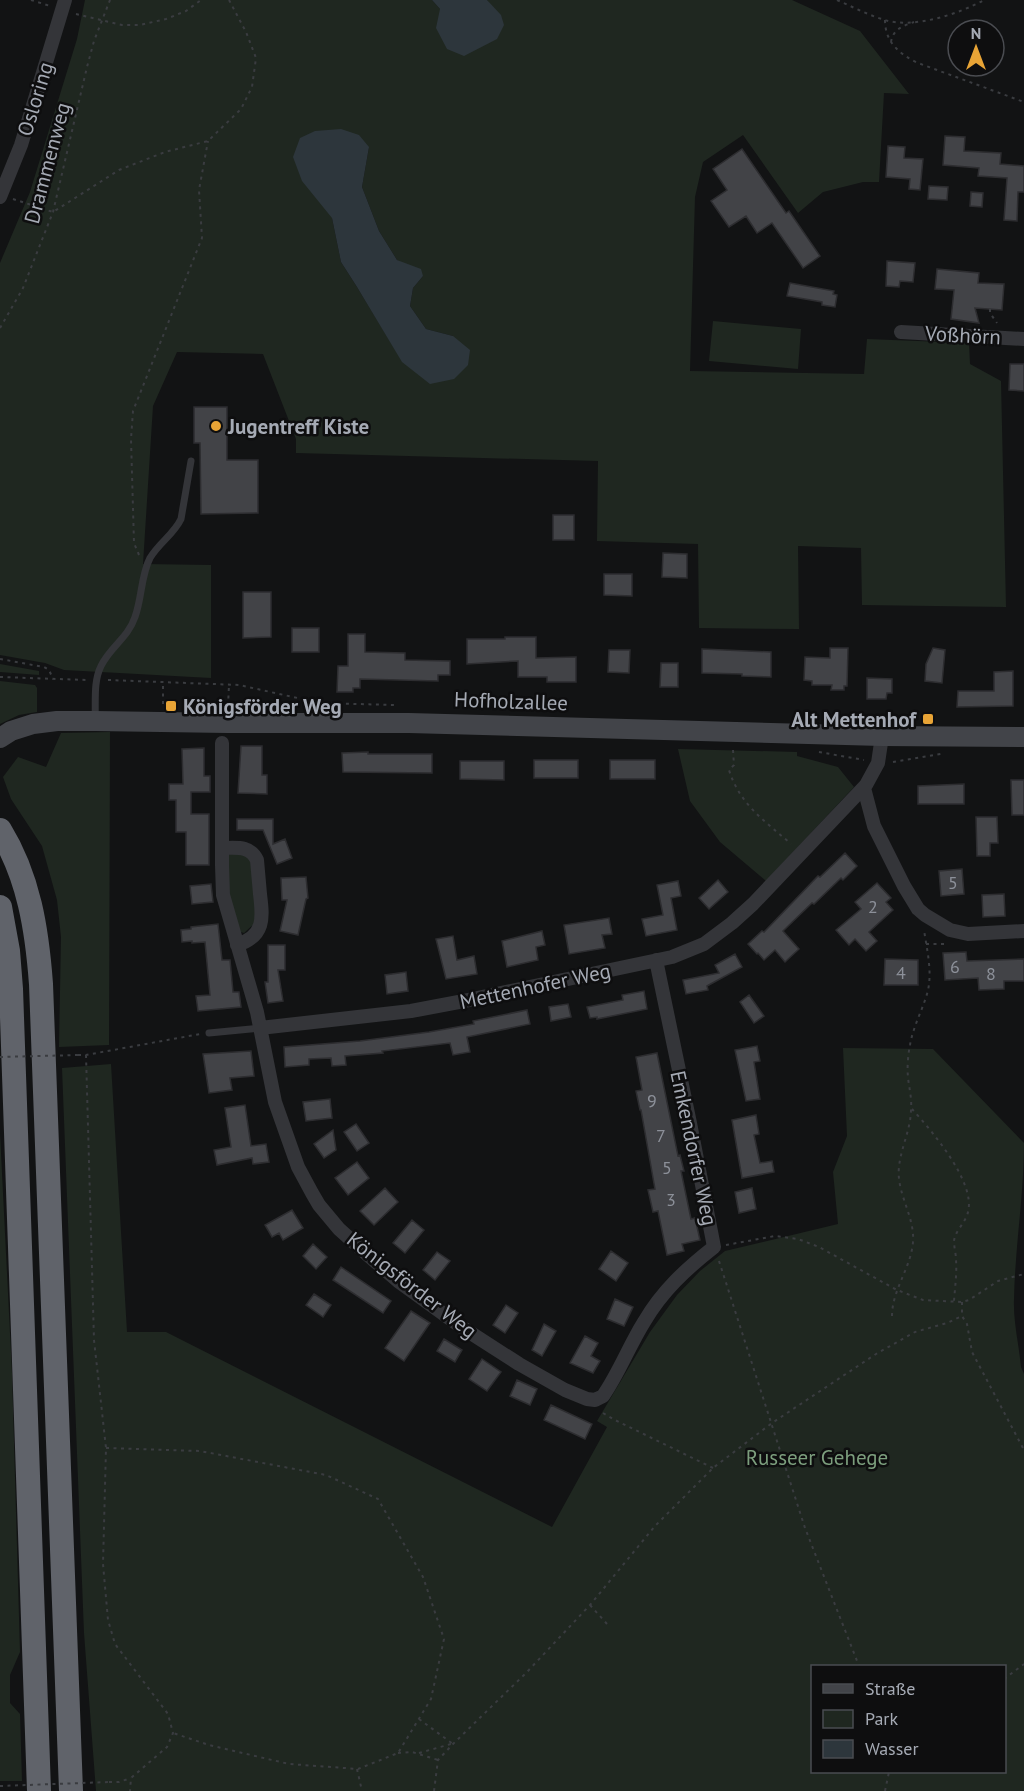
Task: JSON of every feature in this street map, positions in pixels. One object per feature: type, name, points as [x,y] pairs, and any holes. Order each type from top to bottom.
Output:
[{"type":"highway","points":[[0,830],[19,869],[32,909],[38,941],[71,1791]]},
{"type":"highway","points":[[0,907],[8,951],[11,989],[39,1791]]},
{"type":"street","name":"Osloring","points":[[1,191],[21,145],[64,5]]},
{"type":"street","name":"Voßhörn","points":[[901,332],[1024,339]]},
{"type":"street","name":"Hofholzallee","points":[[0,738],[11,731],[33,724],[95,721],[409,723],[882,736],[1024,737]]},
{"type":"street","name":"Mettenhofer Weg","points":[[260,1028],[411,1011],[464,1001],[656,960],[704,944],[717,936],[753,904],[864,788],[878,763],[882,736]]},
{"type":"street","name":"Königsförder Weg","points":[[222,743],[223,895],[257,1012],[275,1102],[298,1167],[319,1205],[339,1229],[398,1281],[463,1328],[565,1390],[595,1400]]},
{"type":"street","points":[[864,788],[874,826],[918,909],[950,930],[968,934],[1024,932]]},
{"type":"street","points":[[222,848],[247,849],[254,853],[257,860],[262,919],[251,938],[237,945]]},
{"type":"street","name":"Emkendorfer Weg","points":[[595,1400],[608,1390],[643,1323],[657,1302],[686,1270],[714,1247],[656,960]]},
{"type":"lane","points":[[95,721],[96,680],[101,665],[132,625],[148,562],[181,519],[191,461]]},
{"type":"lane","name":"Mettenhofer Weg","points":[[209,1033],[260,1028]]},
{"type":"path","points":[[31,0],[64,5],[102,21],[122,25],[140,25],[166,19],[186,11],[201,0]]},
{"type":"path","name":"Drammenweg","points":[[0,328],[23,288],[53,212],[87,68],[110,0]]},
{"type":"path","points":[[1,191],[53,212],[119,170],[165,152],[208,141],[241,109],[252,87],[256,58],[246,32],[229,0]]},
{"type":"path","points":[[837,0],[885,20],[917,21]]},
{"type":"path","points":[[891,42],[895,32],[902,26],[967,9],[984,0]]},
{"type":"path","points":[[885,20],[885,30],[891,42],[906,58],[1024,102]]},
{"type":"path","points":[[148,562],[138,554],[134,543],[131,439],[133,411],[202,238],[199,189],[208,141]]},
{"type":"path","points":[[0,659],[44,667],[53,679]]},
{"type":"path","points":[[0,677],[239,685],[320,703],[400,705]]},
{"type":"path","points":[[163,706],[164,683]]},
{"type":"path","points":[[227,723],[228,685]]},
{"type":"path","points":[[733,751],[734,765],[729,770],[734,785],[748,807],[801,853]]},
{"type":"path","points":[[892,1316],[892,1307],[913,1243],[910,1217],[899,1185],[898,1168],[912,1108],[908,1076],[909,1046],[930,979],[924,929],[925,915]]},
{"type":"path","points":[[0,1057],[86,1055],[209,1033]]},
{"type":"path","points":[[0,1786],[119,1782],[130,1778],[167,1747],[173,1732],[168,1714],[115,1644],[108,1620],[103,1564],[106,1448],[94,1340],[86,1055]]},
{"type":"path","points":[[912,1108],[949,1154],[967,1193],[969,1211],[954,1241],[956,1265],[954,1301]]},
{"type":"path","points":[[859,1665],[805,1528],[714,1247],[775,1236],[798,1239],[819,1247],[897,1290],[923,1300],[962,1302],[998,1281],[1024,1274]]},
{"type":"path","points":[[962,1302],[962,1316],[968,1324],[972,1352],[1024,1450]]},
{"type":"path","points":[[434,1791],[438,1760],[526,1673],[590,1605],[655,1526],[713,1468],[772,1423],[886,1347],[915,1332],[962,1316]]},
{"type":"path","points":[[595,1400],[599,1410],[615,1420],[713,1468]]},
{"type":"path","points":[[106,1448],[200,1451],[326,1474],[378,1499],[423,1576],[444,1639],[431,1699],[398,1753]]},
{"type":"path","points":[[590,1605],[607,1624]]},
{"type":"path","points":[[1006,1678],[1024,1664]]},
{"type":"path","points":[[418,1719],[453,1744]]},
{"type":"path","points":[[173,1732],[209,1745],[289,1764],[357,1769],[398,1753],[419,1753],[453,1744]]},
{"type":"path","points":[[419,1753],[438,1760]]},
{"type":"path","points":[[357,1769],[362,1791]]},
{"type":"path","points":[[885,1791],[889,1773]]},
{"type":"path","points":[[130,1778],[130,1791]]},
{"type":"green space","points":[[85,0],[432,0],[440,9],[489,3],[487,0],[792,0],[860,31],[909,94],[884,93],[879,182],[863,182],[823,192],[798,213],[743,135],[703,162],[695,197],[690,371],[864,374],[867,339],[969,343],[970,364],[1001,381],[1006,607],[862,605],[861,548],[798,546],[799,629],[699,628],[698,544],[597,541],[598,461],[296,453],[296,439],[263,354],[177,352],[153,406],[143,564],[211,565],[211,678],[64,670],[45,663],[0,655],[0,263],[30,192],[77,39]],"holes":[[[369,147],[362,187],[379,231],[397,260],[423,276],[413,288],[410,306],[426,329],[453,336],[402,361],[341,262],[332,218]]]},
{"type":"green space","points":[[713,321],[801,329],[798,369],[709,361]]},
{"type":"green space","points":[[0,664],[39,671],[39,675],[0,672]]},
{"type":"green space","points":[[0,681],[35,685],[37,712],[19,715],[0,724]]},
{"type":"green space","points":[[110,732],[109,1045],[59,1047],[61,937],[57,900],[42,846],[11,799],[3,777],[18,757],[46,767],[61,733]]},
{"type":"green space","points":[[678,749],[797,752],[797,756],[838,767],[854,787],[766,881],[720,842],[690,801]]},
{"type":"green space","points":[[229,854],[246,854],[251,862],[257,921],[244,933],[237,924],[232,906],[227,865]]},
{"type":"green space","name":"Russeer Gehege","points":[[843,1048],[933,1049],[1024,1143],[1014,1307],[1021,1367],[1024,1374],[1024,1791],[96,1791],[84,1633],[62,1068],[111,1064],[127,1332],[166,1332],[552,1527],[607,1427],[597,1421],[650,1332],[677,1295],[700,1271],[725,1251],[838,1224],[833,1172],[847,1136]]},
{"type":"green space","points":[[0,1133],[12,1373],[20,1652],[10,1675],[10,1703],[20,1714],[22,1781],[0,1781]]},
{"type":"water","points":[[432,0],[487,0],[501,15],[504,25],[497,39],[464,56],[447,49],[436,28],[440,9]]},
{"type":"water","points":[[341,129],[359,135],[369,147],[362,187],[379,231],[397,260],[421,269],[423,276],[413,288],[410,306],[426,329],[453,336],[470,350],[468,365],[454,379],[430,384],[402,362],[341,262],[332,218],[302,181],[293,157],[300,138],[315,131]]},
{"type":"building","points":[[945,136],[965,137],[964,151],[1001,153],[1000,164],[1024,166],[1024,192],[1018,192],[1017,221],[1004,220],[1007,178],[978,176],[979,168],[943,165]]},
{"type":"building","points":[[888,146],[905,147],[904,158],[923,159],[920,190],[909,189],[910,179],[886,177]]},
{"type":"building","points":[[742,149],[786,213],[789,211],[820,256],[803,268],[772,223],[757,233],[746,216],[729,227],[711,201],[727,190],[713,169]]},
{"type":"building","points":[[929,186],[948,187],[947,200],[928,199]]},
{"type":"building","points":[[971,192],[983,193],[982,207],[970,206]]},
{"type":"building","points":[[887,261],[915,263],[913,282],[900,281],[899,287],[886,286]]},
{"type":"building","points":[[937,269],[979,273],[978,283],[1004,284],[1002,310],[975,308],[979,323],[951,319],[954,290],[935,289]]},
{"type":"building","points":[[790,283],[834,291],[833,294],[837,295],[835,307],[822,305],[822,302],[787,296]]},
{"type":"building","points":[[1010,364],[1024,364],[1024,391],[1009,390]]},
{"type":"building","points":[[194,407],[227,407],[227,460],[258,460],[258,513],[201,514],[200,443],[194,443]]},
{"type":"building","points":[[553,515],[574,515],[574,540],[553,540]]},
{"type":"building","points":[[663,553],[687,554],[687,578],[662,577]]},
{"type":"building","points":[[604,574],[632,574],[632,596],[604,595]]},
{"type":"building","points":[[243,592],[271,592],[271,637],[243,638]]},
{"type":"building","points":[[292,628],[319,628],[319,652],[292,652]]},
{"type":"building","points":[[348,634],[365,634],[365,652],[405,653],[405,660],[450,661],[450,675],[438,675],[438,681],[360,679],[360,688],[353,688],[353,692],[337,692],[338,666],[348,666]]},
{"type":"building","points":[[505,637],[536,637],[536,658],[576,657],[576,682],[547,682],[547,677],[518,677],[518,661],[467,664],[467,639],[505,639]]},
{"type":"building","points":[[830,648],[848,648],[847,686],[844,686],[844,690],[831,690],[832,685],[812,685],[812,681],[804,680],[805,657],[830,658]]},
{"type":"building","points":[[933,648],[945,650],[942,683],[925,681],[926,664]]},
{"type":"building","points":[[702,649],[771,652],[771,677],[702,673]]},
{"type":"building","points":[[609,650],[630,650],[629,673],[608,672]]},
{"type":"building","points":[[661,663],[678,663],[678,687],[660,687]]},
{"type":"building","points":[[1013,671],[1013,706],[957,707],[958,691],[994,691],[994,672]]},
{"type":"building","points":[[867,678],[892,679],[892,693],[887,693],[886,699],[867,699]]},
{"type":"building","points":[[241,746],[262,746],[262,775],[267,775],[267,794],[238,793]]},
{"type":"building","points":[[204,748],[204,776],[210,776],[210,792],[191,792],[191,814],[209,814],[209,865],[186,865],[186,832],[176,832],[176,800],[169,800],[169,784],[183,784],[182,749]]},
{"type":"building","points":[[368,752],[368,754],[432,754],[432,773],[343,772],[342,753]]},
{"type":"building","points":[[534,760],[578,760],[578,778],[534,778]]},
{"type":"building","points":[[610,760],[655,760],[655,779],[610,779]]},
{"type":"building","points":[[460,761],[504,761],[504,780],[460,779]]},
{"type":"building","points":[[1011,780],[1024,780],[1024,815],[1012,815]]},
{"type":"building","points":[[964,784],[964,804],[918,804],[918,786]]},
{"type":"building","points":[[976,817],[997,817],[998,843],[990,843],[990,856],[977,856]]},
{"type":"building","points":[[237,819],[273,819],[273,844],[285,839],[292,858],[277,864],[263,830],[237,830]]},
{"type":"building","points":[[845,853],[857,866],[814,904],[812,903],[783,931],[799,949],[785,962],[775,950],[764,960],[748,944],[762,931],[764,932],[818,876],[820,877]]},
{"type":"building","points":[[962,869],[964,894],[941,896],[939,871]]},
{"type":"building","points":[[306,877],[308,898],[298,935],[280,931],[287,900],[282,900],[281,878]]},
{"type":"building","points":[[718,880],[728,892],[709,909],[699,898]]},
{"type":"building","points":[[678,881],[681,896],[671,898],[677,930],[646,936],[642,919],[663,915],[657,885]]},
{"type":"building","points":[[877,883],[891,898],[886,902],[893,910],[869,932],[877,941],[866,951],[855,939],[849,945],[836,930],[861,909],[855,902]]},
{"type":"building","points":[[211,884],[213,902],[192,904],[190,886]]},
{"type":"building","points":[[1004,894],[1005,916],[983,917],[982,895]]},
{"type":"building","points":[[609,918],[612,934],[602,935],[605,948],[569,954],[564,925]]},
{"type":"building","points":[[218,924],[222,960],[230,960],[233,992],[239,992],[241,1007],[198,1011],[196,996],[210,995],[205,942],[182,942],[181,930]]},
{"type":"building","points":[[542,931],[545,945],[536,947],[538,960],[507,967],[502,941]]},
{"type":"building","points":[[453,936],[457,960],[474,956],[477,974],[446,979],[436,939]]},
{"type":"building","points":[[268,945],[285,945],[285,970],[278,970],[283,1001],[268,1003],[265,982],[268,982]]},
{"type":"building","points":[[966,952],[967,961],[1024,959],[1024,981],[1004,981],[1004,989],[979,990],[978,978],[945,980],[943,953]]},
{"type":"building","points":[[735,954],[742,967],[707,986],[708,990],[686,994],[683,980],[719,973],[715,965]]},
{"type":"building","points":[[885,959],[918,960],[918,985],[884,985]]},
{"type":"building","points":[[406,972],[408,991],[387,994],[385,975]]},
{"type":"building","points":[[644,991],[647,1009],[597,1019],[597,1017],[590,1018],[587,1007],[623,1000],[622,995]]},
{"type":"building","points":[[749,995],[764,1016],[754,1023],[740,1002]]},
{"type":"building","points":[[568,1004],[571,1017],[551,1021],[549,1007]]},
{"type":"building","points":[[527,1010],[530,1024],[467,1037],[470,1052],[453,1055],[450,1043],[345,1056],[346,1065],[332,1066],[331,1058],[309,1059],[309,1065],[285,1067],[284,1047],[360,1041],[429,1032],[474,1024],[473,1021]]},
{"type":"building","points":[[757,1046],[760,1061],[754,1062],[760,1099],[746,1101],[735,1050]]},
{"type":"building","points":[[251,1051],[254,1076],[230,1078],[232,1090],[209,1093],[203,1054]]},
{"type":"building","points":[[657,1053],[678,1156],[680,1155],[684,1171],[681,1171],[691,1219],[695,1218],[700,1240],[682,1244],[684,1251],[667,1255],[658,1211],[653,1212],[648,1190],[655,1189],[636,1091],[642,1090],[636,1057]]},
{"type":"building","points":[[330,1099],[332,1118],[306,1121],[303,1102]]},
{"type":"building","points":[[245,1105],[251,1146],[266,1144],[269,1162],[253,1164],[252,1158],[217,1165],[214,1150],[231,1147],[225,1108]]},
{"type":"building","points":[[756,1115],[759,1134],[754,1135],[760,1163],[772,1161],[774,1172],[742,1178],[732,1120]]},
{"type":"building","points":[[356,1124],[369,1143],[357,1151],[344,1132]]},
{"type":"building","points":[[333,1130],[336,1150],[324,1158],[314,1144]]},
{"type":"building","points":[[357,1162],[369,1178],[348,1195],[335,1178]]},
{"type":"building","points":[[385,1188],[398,1202],[374,1225],[360,1211]]},
{"type":"building","points":[[752,1188],[756,1209],[739,1213],[735,1192]]},
{"type":"building","points":[[292,1210],[303,1228],[283,1240],[279,1233],[272,1237],[265,1225]]},
{"type":"building","points":[[412,1220],[424,1230],[405,1253],[393,1243]]},
{"type":"building","points":[[313,1244],[327,1257],[316,1269],[303,1256]]},
{"type":"building","points":[[611,1251],[628,1263],[616,1281],[599,1269]]},
{"type":"building","points":[[437,1252],[450,1261],[435,1280],[423,1270]]},
{"type":"building","points":[[341,1267],[391,1301],[383,1313],[333,1280]]},
{"type":"building","points":[[314,1294],[331,1305],[323,1317],[306,1305]]},
{"type":"building","points":[[615,1299],[633,1307],[624,1326],[607,1319]]},
{"type":"building","points":[[506,1305],[518,1313],[505,1333],[493,1325]]},
{"type":"building","points":[[411,1311],[430,1323],[404,1361],[385,1348]]},
{"type":"building","points":[[544,1324],[556,1331],[542,1356],[532,1350]]},
{"type":"building","points":[[585,1336],[598,1343],[591,1356],[600,1361],[593,1373],[570,1363]]},
{"type":"building","points":[[444,1339],[462,1350],[455,1362],[437,1351]]},
{"type":"building","points":[[482,1359],[501,1372],[487,1391],[469,1379]]},
{"type":"building","points":[[517,1380],[537,1389],[530,1405],[510,1396]]},
{"type":"building","points":[[551,1405],[592,1424],[585,1439],[544,1420]]},
{"type":"place","name":"Jugentreff Kiste","points":[[216,426]]},
{"type":"place","name":"Königsförder Weg","points":[[171,706]]},
{"type":"place","name":"Alt Mettenhof","points":[[928,719]]}]
